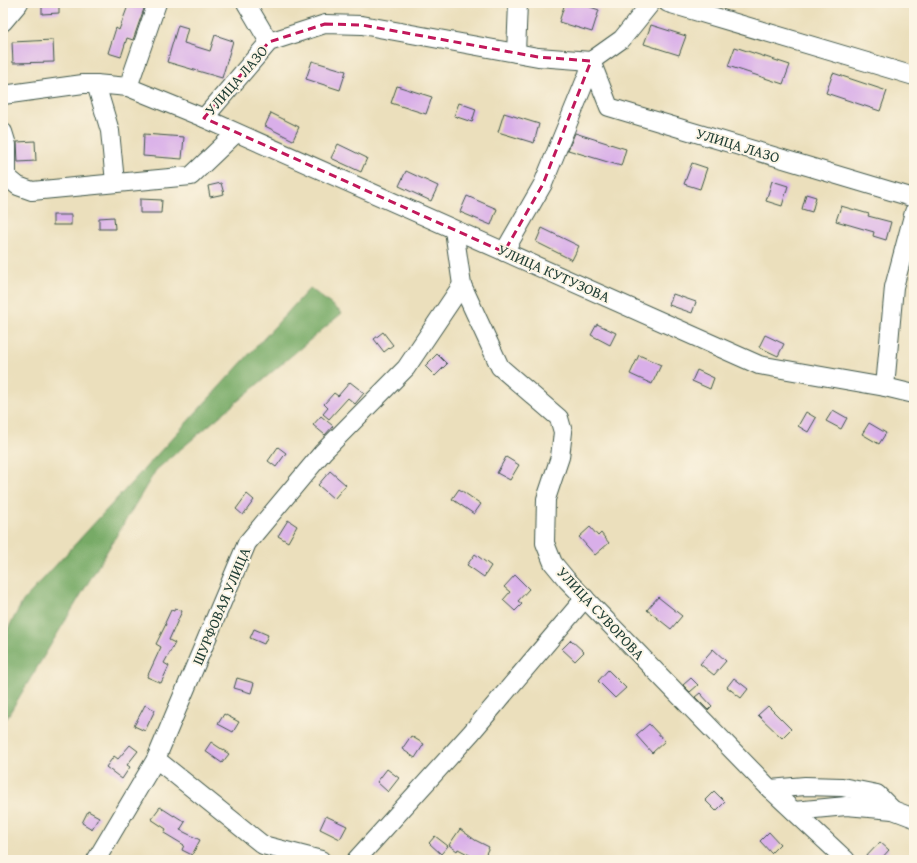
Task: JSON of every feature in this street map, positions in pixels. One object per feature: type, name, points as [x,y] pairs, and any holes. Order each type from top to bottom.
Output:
[{"type":"street","points":[[3,22],[19,3]]},
{"type":"street","points":[[128,87],[157,3]]},
{"type":"street","points":[[246,3],[269,42]]},
{"type":"street","points":[[516,53],[518,3]]},
{"type":"street","points":[[504,252],[543,184],[588,74],[591,61],[622,39],[651,3]]},
{"type":"street","points":[[679,4],[914,76]]},
{"type":"street","name":"УЛИЦА ЛАЗО","points":[[3,95],[83,84],[128,87],[204,118],[269,42],[325,24],[362,25],[538,57],[591,61],[609,107],[914,198]]},
{"type":"street","points":[[96,84],[110,131],[115,182]]},
{"type":"street","name":"УЛИЦА КУТУЗОВА","points":[[204,118],[759,365],[885,387],[914,394]]},
{"type":"street","points":[[3,132],[7,145],[5,176],[18,186],[32,191],[191,176],[236,133]]},
{"type":"street","points":[[885,387],[894,287],[914,212]]},
{"type":"street","name":"УЛИЦА СУВОРОВА","points":[[454,230],[462,285],[500,367],[559,418],[563,432],[560,457],[546,499],[545,543],[554,563],[566,580],[770,788],[846,860]]},
{"type":"street","name":"ШУРФОВАЯ УЛИЦА","points":[[96,860],[156,759],[247,543],[323,452],[406,368],[462,285]]},
{"type":"street","points":[[356,860],[472,733],[585,598]]},
{"type":"street","points":[[156,759],[263,845],[321,860]]},
{"type":"street","points":[[770,788],[805,786],[842,788],[877,794],[892,810]]},
{"type":"street","points":[[794,811],[846,806],[892,810],[914,818]]},
{"type":"highlighted area","points":[[325,24],[362,25],[538,57],[591,61],[543,184],[504,252],[204,118],[269,42]]},
{"type":"green space","points":[[310,288],[342,313],[156,470],[3,724],[3,638],[23,601]]},
{"type":"building","points":[[42,3],[59,3],[59,13],[42,14]]},
{"type":"building","points":[[129,3],[146,3],[133,40],[127,38],[121,57],[108,53],[116,28],[119,30]]},
{"type":"building","points":[[565,3],[579,3],[599,10],[592,32],[559,22]]},
{"type":"building","points":[[178,25],[188,28],[184,43],[210,51],[215,35],[233,41],[222,78],[167,62]]},
{"type":"building","points":[[651,25],[686,36],[679,55],[644,44]]},
{"type":"building","points":[[53,40],[54,62],[13,63],[12,42]]},
{"type":"building","points":[[735,47],[790,65],[783,84],[728,66]]},
{"type":"building","points":[[312,61],[346,71],[340,90],[306,79]]},
{"type":"building","points":[[833,73],[887,91],[880,111],[826,93]]},
{"type":"building","points":[[397,86],[432,97],[426,114],[391,103]]},
{"type":"building","points":[[459,103],[476,109],[472,122],[454,116]]},
{"type":"building","points":[[271,113],[299,127],[293,140],[265,126]]},
{"type":"building","points":[[504,113],[539,124],[534,143],[498,132]]},
{"type":"building","points":[[575,133],[626,149],[621,166],[568,150]]},
{"type":"building","points":[[144,134],[184,137],[182,159],[143,156]]},
{"type":"building","points":[[35,141],[36,161],[18,162],[17,142]]},
{"type":"building","points":[[338,144],[367,158],[361,172],[331,158]]},
{"type":"building","points":[[692,163],[707,168],[700,189],[684,184]]},
{"type":"building","points":[[406,171],[438,186],[431,201],[399,186]]},
{"type":"building","points":[[772,181],[788,186],[782,206],[766,201]]},
{"type":"building","points":[[221,183],[224,194],[210,197],[208,186]]},
{"type":"building","points":[[806,194],[816,197],[812,212],[802,209]]},
{"type":"building","points":[[467,196],[497,209],[491,225],[460,212]]},
{"type":"building","points":[[140,199],[162,200],[161,213],[140,213]]},
{"type":"building","points":[[841,206],[869,214],[868,216],[891,222],[886,240],[873,236],[874,232],[836,221]]},
{"type":"building","points":[[53,215],[71,215],[71,225],[53,225]]},
{"type":"building","points":[[114,217],[115,229],[99,229],[99,218]]},
{"type":"building","points":[[542,228],[579,246],[572,260],[536,242]]},
{"type":"building","points":[[673,294],[696,302],[692,313],[669,305]]},
{"type":"building","points":[[597,324],[616,333],[610,345],[591,335]]},
{"type":"building","points":[[383,332],[393,345],[384,352],[374,339]]},
{"type":"building","points":[[765,335],[784,344],[778,356],[759,347]]},
{"type":"building","points":[[437,354],[447,364],[435,376],[425,366]]},
{"type":"building","points":[[639,355],[661,365],[652,384],[630,374]]},
{"type":"building","points":[[697,370],[714,378],[710,389],[692,381]]},
{"type":"building","points":[[350,382],[364,393],[355,404],[348,398],[329,419],[323,414],[328,408],[324,404],[334,393],[338,396]]},
{"type":"building","points":[[833,410],[847,418],[841,429],[826,421]]},
{"type":"building","points":[[806,412],[816,418],[808,432],[798,426]]},
{"type":"building","points":[[321,416],[333,426],[325,435],[313,425]]},
{"type":"building","points":[[869,423],[886,433],[879,444],[862,434]]},
{"type":"building","points":[[278,447],[286,453],[276,467],[268,461]]},
{"type":"building","points":[[506,457],[519,465],[510,480],[497,473]]},
{"type":"building","points":[[330,471],[346,485],[334,499],[318,485]]},
{"type":"building","points":[[459,489],[481,504],[474,514],[452,499]]},
{"type":"building","points":[[247,494],[254,500],[243,515],[236,509]]},
{"type":"building","points":[[288,520],[297,526],[288,542],[278,536]]},
{"type":"building","points":[[590,527],[598,536],[601,533],[609,543],[595,555],[579,537]]},
{"type":"building","points":[[475,554],[491,566],[484,577],[467,565]]},
{"type":"building","points":[[515,575],[529,589],[518,601],[522,604],[515,611],[503,600],[510,592],[504,587]]},
{"type":"building","points":[[658,597],[682,616],[671,629],[647,610]]},
{"type":"building","points":[[175,608],[182,611],[169,640],[175,643],[164,663],[169,666],[161,683],[147,677],[161,647],[156,644],[171,610],[174,611]]},
{"type":"building","points":[[254,629],[268,635],[264,644],[250,638]]},
{"type":"building","points":[[571,640],[584,652],[575,661],[562,649]]},
{"type":"building","points":[[713,649],[726,661],[714,675],[700,664]]},
{"type":"building","points":[[608,670],[626,688],[615,698],[598,681]]},
{"type":"building","points":[[237,678],[254,683],[251,693],[234,688]]},
{"type":"building","points":[[691,678],[698,685],[690,692],[683,685]]},
{"type":"building","points":[[734,678],[748,689],[741,698],[727,687]]},
{"type":"building","points":[[700,693],[712,706],[708,710],[695,697]]},
{"type":"building","points":[[145,705],[155,710],[145,731],[134,726]]},
{"type":"building","points":[[768,706],[791,729],[782,738],[758,715]]},
{"type":"building","points":[[224,714],[239,722],[233,732],[218,724]]},
{"type":"building","points":[[649,724],[665,741],[652,753],[636,735]]},
{"type":"building","points":[[411,736],[424,744],[415,758],[402,749]]},
{"type":"building","points":[[211,742],[229,754],[222,763],[205,751]]},
{"type":"building","points":[[130,745],[138,751],[127,765],[130,767],[122,779],[106,767],[114,756],[118,759]]},
{"type":"building","points":[[387,769],[399,778],[388,792],[377,782]]},
{"type":"building","points":[[714,791],[725,802],[716,811],[705,800]]},
{"type":"building","points":[[160,807],[185,822],[180,830],[200,840],[192,855],[182,850],[184,845],[164,833],[166,829],[151,819]]},
{"type":"building","points":[[88,811],[99,817],[92,829],[82,823]]},
{"type":"building","points":[[326,816],[347,826],[340,839],[320,829]]},
{"type":"building","points":[[460,829],[475,840],[489,847],[483,860],[479,860],[458,849],[457,851],[449,845]]},
{"type":"building","points":[[769,832],[780,844],[771,853],[760,841]]},
{"type":"building","points":[[435,836],[448,846],[441,854],[429,843]]},
{"type":"building","points":[[880,842],[889,850],[880,860],[863,860]]}]
